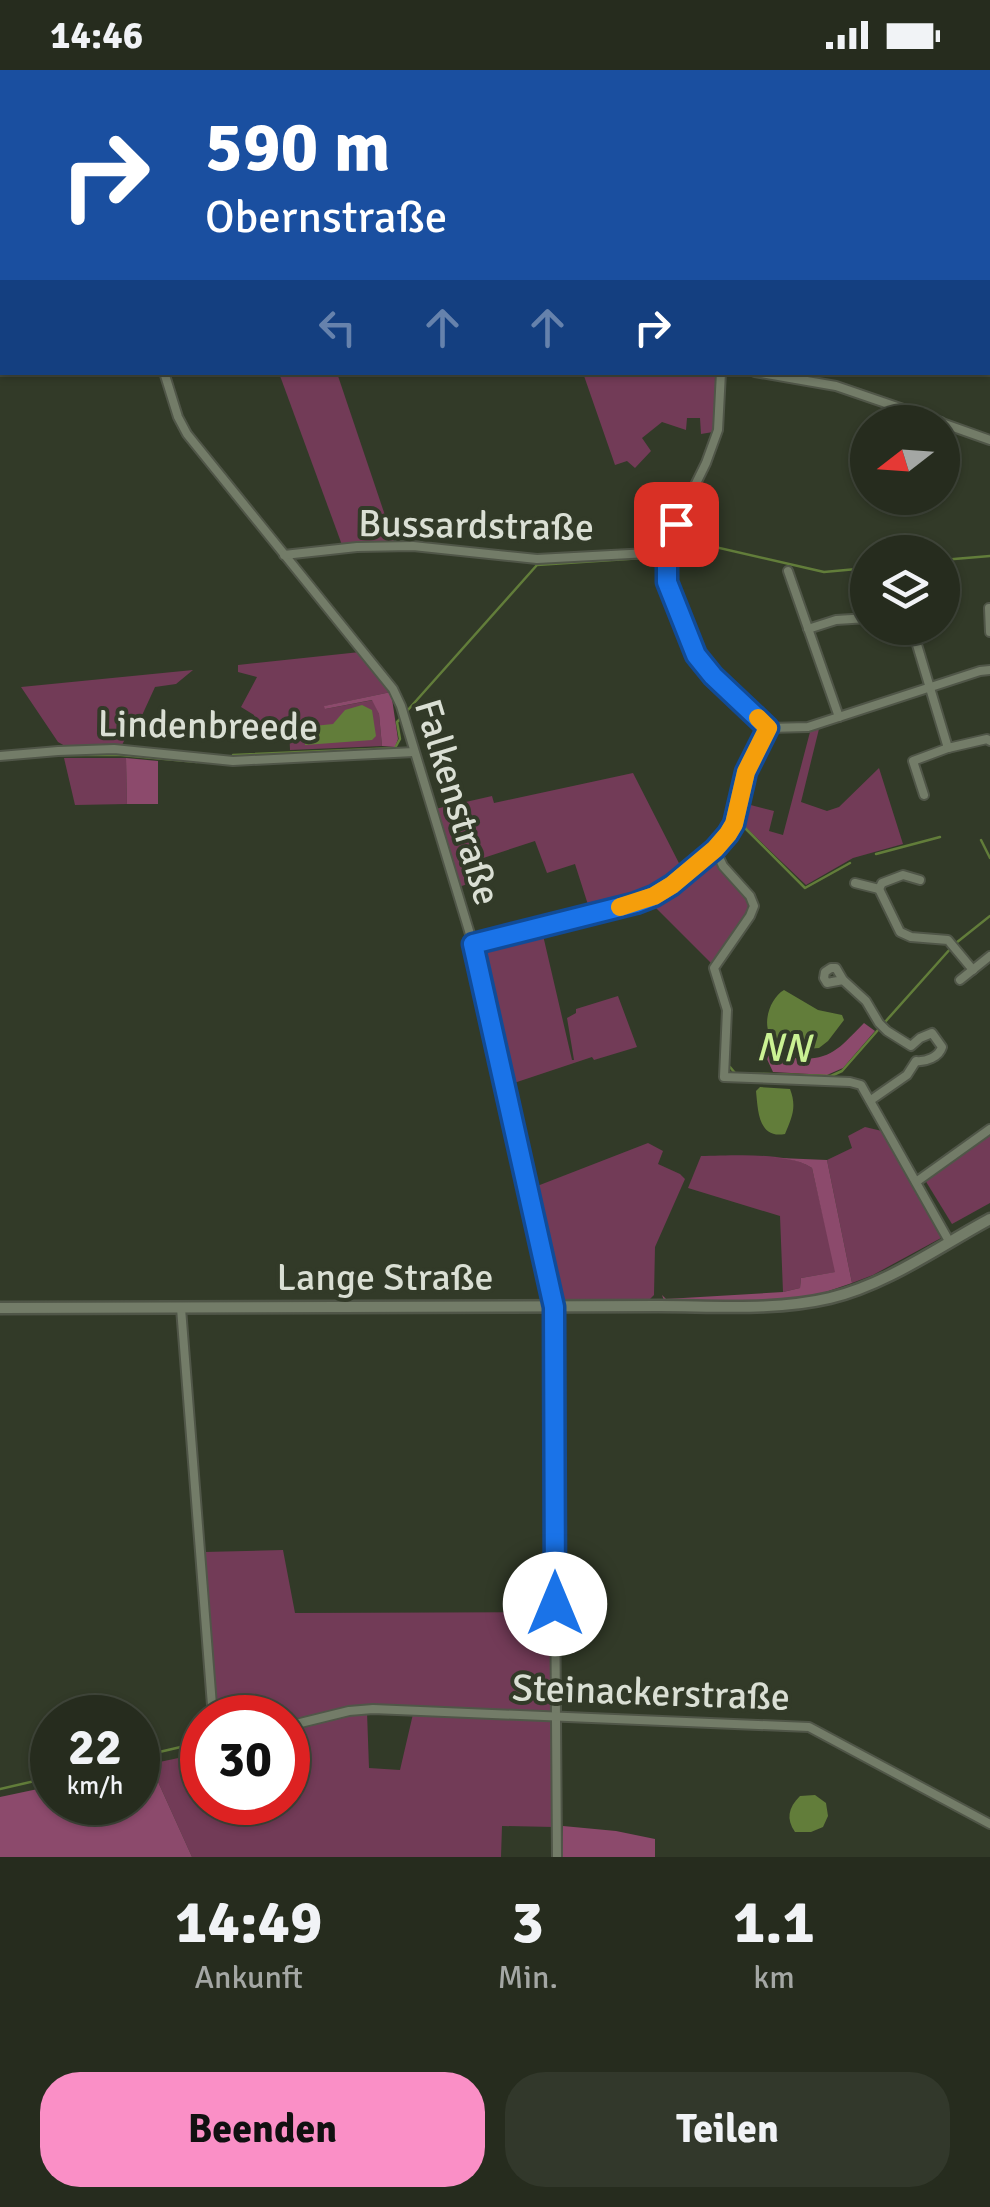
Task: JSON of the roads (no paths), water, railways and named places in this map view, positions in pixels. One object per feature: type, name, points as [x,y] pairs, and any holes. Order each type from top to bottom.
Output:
[{"type":"street","name":"Falkenstraße","points":[[165,375],[187,434],[393,689],[473,944],[554,1307],[557,1857]]},
{"type":"street","points":[[721,375],[718,430],[667,552],[667,582],[696,655],[713,676],[768,728],[808,727],[990,670]]},
{"type":"street","points":[[772,375],[836,386],[890,405]]},
{"type":"street","points":[[960,429],[990,440]]},
{"type":"street","name":"Bussardstraße","points":[[284,555],[413,546],[537,559],[667,552]]},
{"type":"street","points":[[788,572],[839,717]]},
{"type":"street","points":[[989,608],[990,632]]},
{"type":"street","points":[[808,629],[850,619]]},
{"type":"street","points":[[917,645],[948,748]]},
{"type":"street","points":[[473,944],[609,910],[654,896],[672,885],[715,849],[734,824],[746,772],[768,728]]},
{"type":"street","points":[[924,795],[912,761],[948,748],[990,741]]},
{"type":"street","name":"Lindenbreede","points":[[0,756],[114,749],[233,761],[414,752]]},
{"type":"street","points":[[715,849],[754,906],[714,968],[726,1010],[724,1077],[862,1085],[949,1241]]},
{"type":"street","points":[[920,880],[903,875],[882,883],[880,889],[900,932],[911,937],[948,940],[973,970]]},
{"type":"street","points":[[855,883],[880,889]]},
{"type":"street","points":[[960,980],[990,956]]},
{"type":"street","points":[[843,980],[866,1002],[887,1032],[911,1046],[916,1061]]},
{"type":"street","points":[[871,1100],[906,1075],[916,1061],[931,1059],[942,1047],[932,1033],[911,1046]]},
{"type":"street","points":[[916,1182],[990,1129]]},
{"type":"street","name":"Lange Straße","points":[[0,1308],[802,1303],[876,1282],[990,1219]]},
{"type":"street","points":[[181,1308],[211,1695]]},
{"type":"street","name":"Steinackerstraße","points":[[310,1721],[372,1708],[810,1727],[990,1824]]},
{"type":"waterway","points":[[676,538],[824,572],[850,570]]},
{"type":"waterway","points":[[960,558],[990,556]]},
{"type":"waterway","points":[[407,711],[537,565],[658,557]]},
{"type":"waterway","points":[[233,755],[395,748],[400,739],[397,722],[401,718]]},
{"type":"waterway","points":[[61,755],[121,755],[197,762]]},
{"type":"waterway","points":[[739,822],[805,888],[850,863]]},
{"type":"waterway","points":[[876,854],[940,837]]},
{"type":"waterway","points":[[981,840],[990,858]]},
{"type":"waterway","name":"NN","points":[[956,943],[990,916]]},
{"type":"waterway","name":"NN","points":[[885,1022],[951,948]]},
{"type":"waterway","name":"NN","points":[[730,1067],[735,1073],[831,1076],[842,1071],[878,1030]]},
{"type":"waterway","points":[[160,1752],[180,1747]]},
{"type":"waterway","points":[[0,1789],[30,1782]]}]
